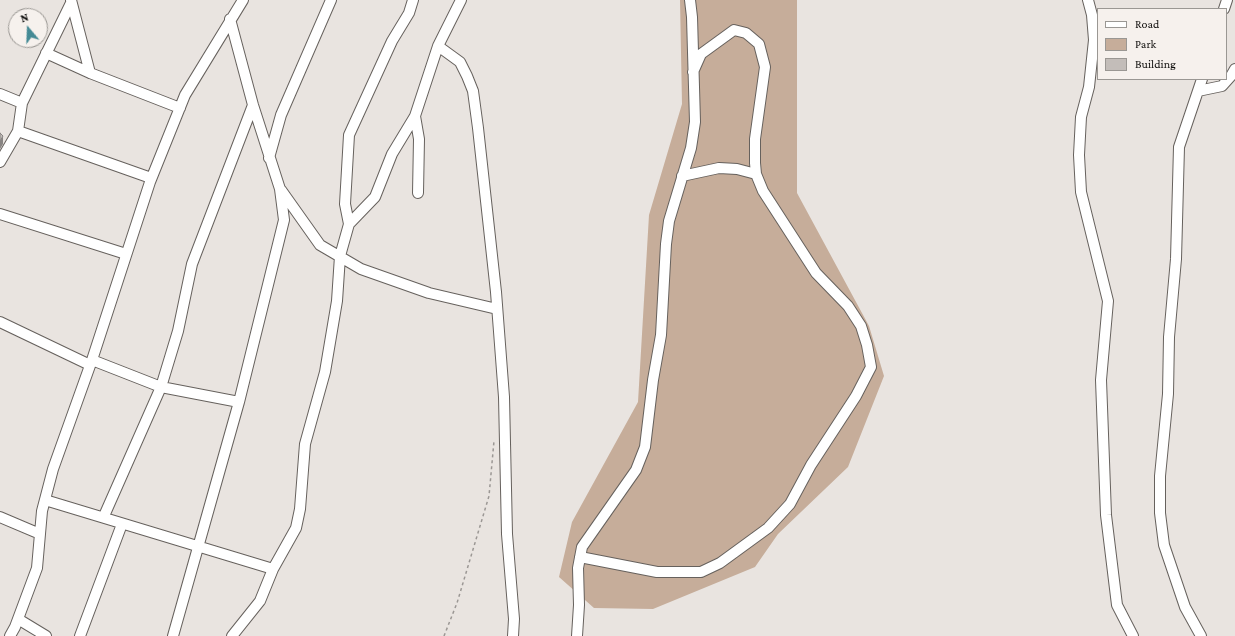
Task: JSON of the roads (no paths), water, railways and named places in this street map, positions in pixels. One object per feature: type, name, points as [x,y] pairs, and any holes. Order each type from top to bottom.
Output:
[{"type":"street","points":[[10,636],[37,568],[42,511],[53,468],[91,363],[151,178],[185,95],[243,0]]},
{"type":"street","points":[[269,158],[280,115],[331,0]]},
{"type":"street","points":[[232,636],[260,602],[274,569],[296,528],[300,509],[305,444],[325,372],[337,301],[340,256],[349,224],[345,204],[349,135],[392,41],[409,13],[413,0]]},
{"type":"street","points":[[349,224],[375,197],[392,154],[415,116],[438,46],[461,0]]},
{"type":"street","points":[[577,636],[579,605],[578,568],[582,547],[636,470],[645,447],[653,380],[661,335],[666,244],[669,221],[691,148],[695,122],[690,0]]},
{"type":"street","points":[[1088,0],[1092,15],[1094,40],[1089,87],[1081,117],[1079,155],[1081,192],[1108,301],[1102,380],[1106,514],[1117,605],[1133,636]]},
{"type":"street","points":[[0,162],[18,131],[22,103],[71,1]]},
{"type":"street","points":[[71,1],[90,73]]},
{"type":"street","points":[[173,636],[239,402],[284,220],[280,189],[253,105],[230,19]]},
{"type":"street","points":[[580,558],[657,572],[700,572],[720,563],[768,528],[790,504],[811,465],[856,396],[871,367],[867,345],[861,326],[848,306],[816,273],[763,190],[756,174],[756,139],[766,67],[759,44],[746,33],[734,30],[701,54],[693,72]]},
{"type":"street","points":[[438,46],[460,62],[473,91],[497,309],[504,397],[507,534],[514,619],[513,636]]},
{"type":"street","points":[[46,52],[90,73],[180,108]]},
{"type":"street","points":[[1198,91],[1222,86],[1235,69]]},
{"type":"street","points":[[1201,636],[1184,606],[1164,545],[1160,514],[1160,476],[1168,394],[1169,337],[1176,259],[1179,147],[1202,80]]},
{"type":"street","points":[[0,94],[22,103]]},
{"type":"street","points":[[104,516],[161,387],[178,331],[192,264],[253,105]]},
{"type":"street","points":[[415,116],[419,139],[418,193]]},
{"type":"street","points":[[18,131],[151,178]]},
{"type":"street","points":[[682,176],[719,168],[737,169],[756,174]]},
{"type":"street","points":[[280,189],[320,245],[361,269],[429,293],[497,309]]},
{"type":"street","points":[[0,214],[126,254]]},
{"type":"street","points":[[0,322],[91,363],[161,387],[239,402]]},
{"type":"street","points":[[45,500],[104,516],[122,524],[274,569]]},
{"type":"street","points":[[0,517],[40,534]]},
{"type":"street","points":[[80,636],[122,524]]},
{"type":"street","points":[[18,619],[46,636]]}]
